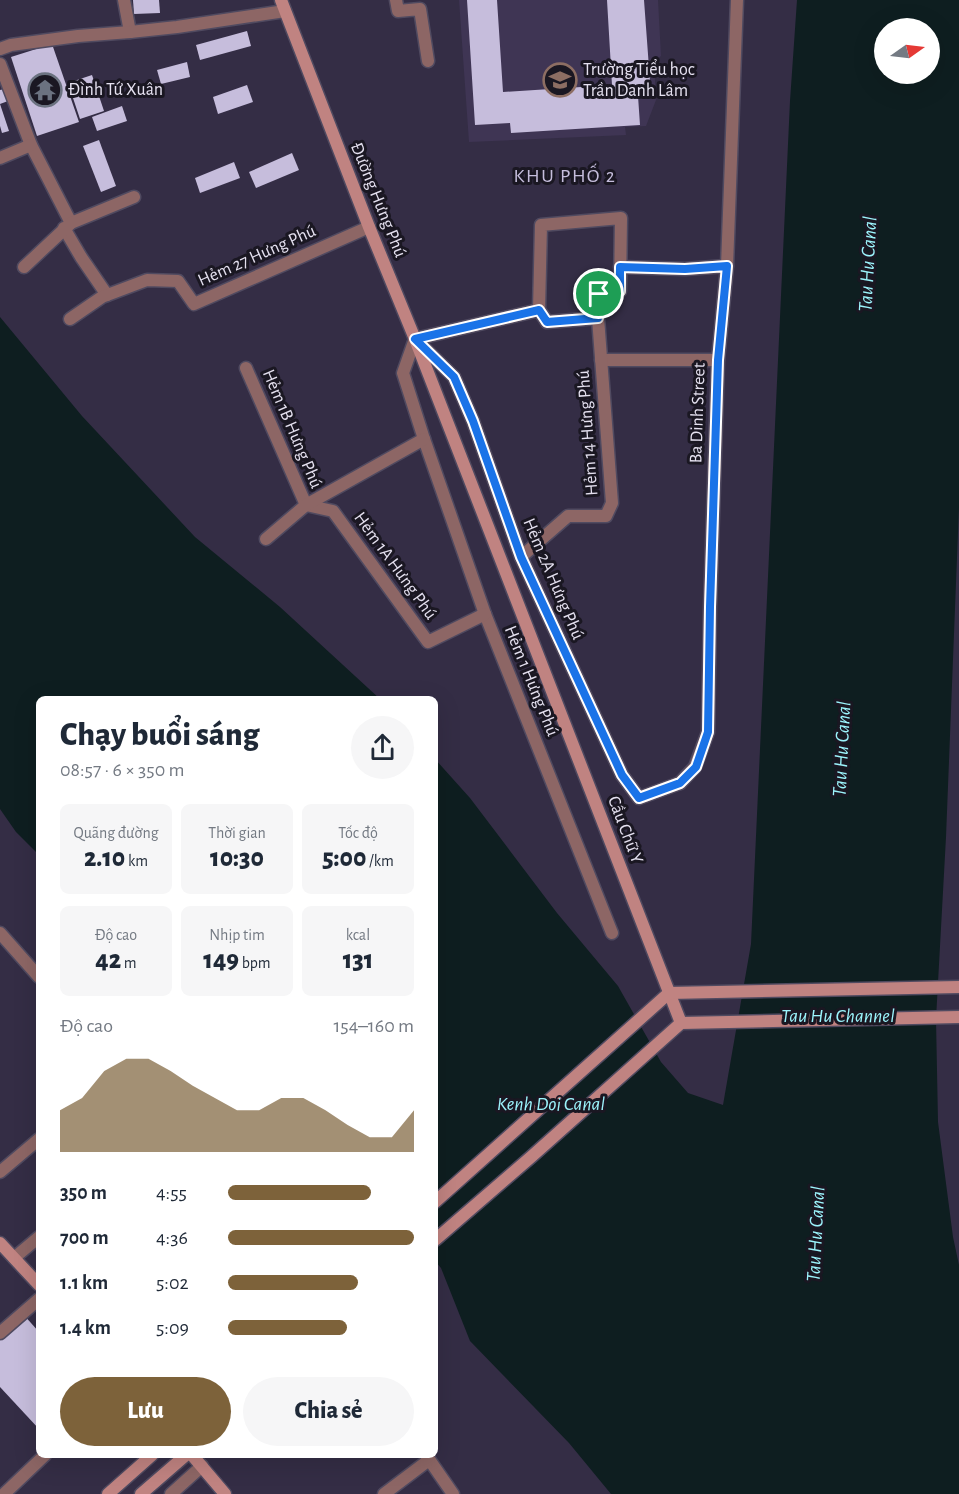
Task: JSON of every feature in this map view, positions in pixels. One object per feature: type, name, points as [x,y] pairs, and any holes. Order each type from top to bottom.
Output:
[{"type":"main road","name":"Đường Hưng Phú","points":[[283,6],[443,412]]},
{"type":"main road","name":"Cầu Chữ Y","points":[[443,412],[681,1023]]},
{"type":"main road","points":[[438,1199],[669,993],[959,987]]},
{"type":"main road","points":[[438,1237],[681,1023],[959,1017]]},
{"type":"main road","points":[[0,1243],[36,1282]]},
{"type":"main road","points":[[108,1494],[149,1458]]},
{"type":"main road","points":[[141,1494],[183,1458]]},
{"type":"main road","points":[[195,1458],[225,1494]]},
{"type":"street","points":[[124,0],[130,32]]},
{"type":"street","points":[[396,0],[398,11],[420,9],[428,61]]},
{"type":"street","name":"Ba Dinh Street","points":[[680,783],[696,767],[708,732],[718,360],[727,266],[737,0]]},
{"type":"street","points":[[0,49],[11,45],[78,36],[130,32],[283,6]]},
{"type":"street","points":[[0,64],[31,145],[81,257],[107,295]]},
{"type":"street","points":[[0,158],[31,145]]},
{"type":"street","points":[[24,267],[67,226],[134,197]]},
{"type":"street","name":"Hẻm 14 Hưng Phú","points":[[521,557],[568,516],[606,516],[612,503],[598,318],[599,294],[620,291],[621,218],[541,225],[539,310]]},
{"type":"street","name":"Hẻm 27 Hưng Phú","points":[[70,319],[107,295],[147,280],[178,281],[194,304],[369,227]]},
{"type":"street","points":[[620,267],[685,269],[727,266]]},
{"type":"street","points":[[415,339],[539,310],[547,322],[598,318]]},
{"type":"street","name":"Hẻm 1 Hưng Phú","points":[[415,339],[403,373],[424,439],[485,614],[612,933]]},
{"type":"street","name":"Hẻm 2A Hưng Phú","points":[[415,339],[454,377],[473,421],[521,557],[622,775],[639,798],[680,783]]},
{"type":"street","points":[[601,360],[718,360]]},
{"type":"street","name":"Hẻm 1B Hưng Phú","points":[[246,368],[306,505]]},
{"type":"street","points":[[266,539],[306,505],[424,439]]},
{"type":"street","name":"Hẻm 1A Hưng Phú","points":[[306,505],[333,512],[428,642],[485,614]]},
{"type":"street","points":[[0,933],[36,974]]},
{"type":"street","points":[[0,1173],[36,1142]]},
{"type":"street","points":[[14,1258],[36,1240]]},
{"type":"street","points":[[0,1334],[36,1302]]},
{"type":"street","points":[[4,1494],[42,1458]]},
{"type":"street","points":[[384,1494],[427,1458]]},
{"type":"street","points":[[429,1458],[453,1494]]},
{"type":"street","points":[[171,1494],[202,1466]]},
{"type":"shaded area","name":"Trường Tiểu học Trần Danh Lâm","points":[[459,0],[658,0],[661,56],[654,61],[656,100],[646,126],[625,127],[626,135],[469,142]]},
{"type":"water","points":[[797,0],[959,0],[959,507],[946,837],[936,1019],[938,1122],[953,1237],[959,1265],[959,1494],[611,1494],[569,1443],[470,1341],[438,1264],[438,762],[470,798],[557,913],[618,986],[661,1062],[688,1093],[723,1105],[751,944],[790,101]]},
{"type":"water","points":[[0,317],[82,416],[195,537],[280,607],[377,696],[36,696],[36,852],[16,832],[0,809]]},
{"type":"building","points":[[133,0],[159,0],[160,13],[134,14]]},
{"type":"building","points":[[467,0],[497,0],[503,92],[612,85],[607,0],[644,0],[651,95],[638,96],[640,125],[511,133],[510,123],[475,125]]},
{"type":"building","points":[[247,31],[251,46],[200,60],[196,45]]},
{"type":"building","name":"Đình Tứ Xuân","points":[[52,44],[79,122],[37,136],[11,57]]},
{"type":"building","points":[[187,62],[190,77],[161,84],[157,70]]},
{"type":"building","points":[[92,75],[104,111],[80,119],[68,83]]},
{"type":"building","points":[[247,85],[253,102],[218,114],[213,97]]},
{"type":"building","points":[[4,89],[8,101],[0,104],[0,90]]},
{"type":"building","points":[[0,104],[9,131],[2,133],[0,126]]},
{"type":"building","points":[[122,106],[127,121],[97,131],[92,117]]},
{"type":"building","points":[[99,140],[116,186],[101,192],[83,146]]},
{"type":"building","points":[[292,153],[299,170],[256,188],[249,172]]},
{"type":"building","points":[[234,162],[240,178],[200,193],[195,178]]},
{"type":"building","points":[[23,1314],[36,1329],[36,1426],[0,1387],[0,1337]]},
{"type":"place","name":"Trường Tiểu học Trần Danh Lâm","points":[[560,80]]},
{"type":"place","name":"Đình Tứ Xuân","points":[[45,90]]},
{"type":"district","name":"KHU PHỐ 2","points":[[565,176]]},
{"type":"route","points":[[727,266],[718,360],[708,732],[696,767],[680,783],[639,798],[622,775],[521,557],[473,421],[454,377],[415,339],[539,310],[547,322],[598,318],[599,294],[620,291],[620,267],[685,269],[727,266]]},
{"type":"water label","name":"Tau Hu Canal","points":[[868,264]]},
{"type":"water label","name":"Tau Hu Canal","points":[[842,749]]},
{"type":"water label","name":"Tau Hu Channel","points":[[838,1016]]},
{"type":"water label","name":"Kenh Doi Canal","points":[[551,1104]]},
{"type":"water label","name":"Tau Hu Canal","points":[[816,1234]]}]
